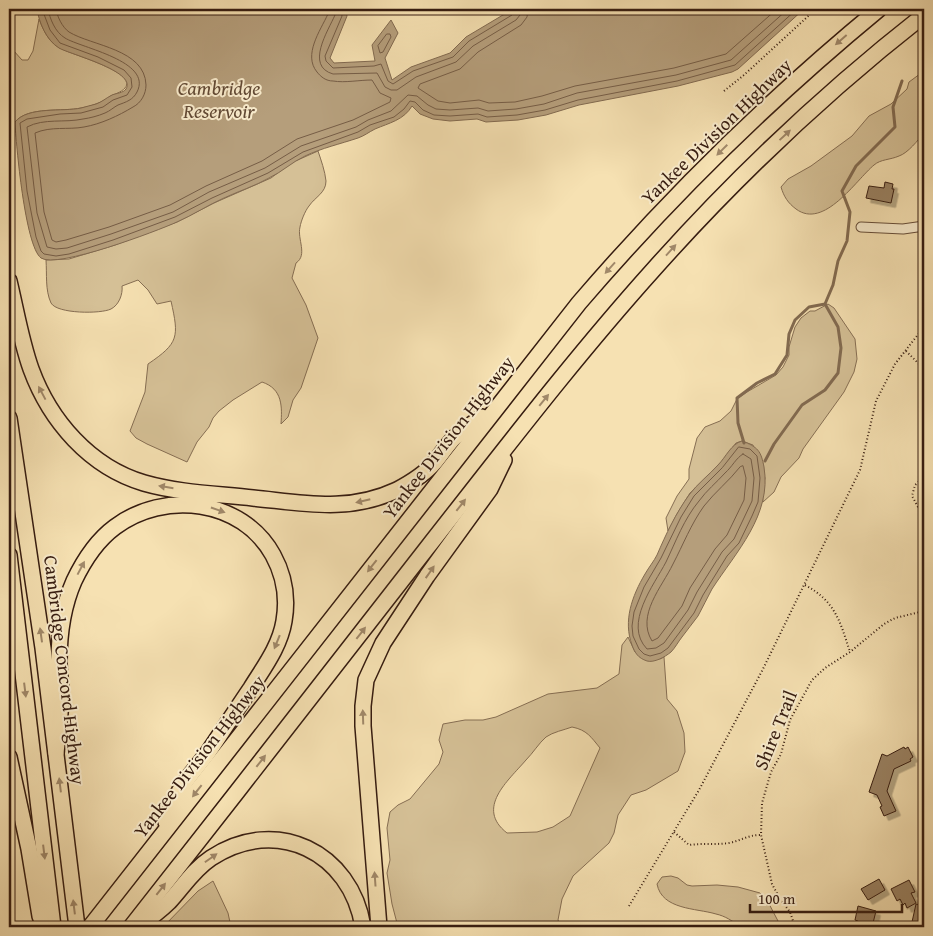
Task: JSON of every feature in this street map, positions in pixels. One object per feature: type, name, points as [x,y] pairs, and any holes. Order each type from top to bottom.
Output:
[{"type":"highway","name":"Yankee Division Highway","points":[[90,927],[579,303],[653,220],[766,109],[879,9]]},
{"type":"highway","points":[[131,927],[604,326],[703,216],[808,114],[919,19]]},
{"type":"highway","points":[[9,281],[31,368],[43,395],[58,420],[76,442],[98,460],[125,475],[152,484],[179,489],[317,505],[340,505],[360,502],[396,490],[420,475],[433,464],[454,438],[499,404]]},
{"type":"highway","name":"Cambridge Concord Highway","points":[[9,418],[31,558],[77,927]]},
{"type":"highway","points":[[379,927],[363,726],[366,680],[377,654],[394,624],[490,489],[514,438]]},
{"type":"highway","points":[[56,753],[61,698],[59,664],[63,620],[74,582],[86,558],[97,544],[107,533],[125,520],[145,511],[183,504],[212,508],[235,517],[249,527],[272,553],[282,578],[286,606],[281,632],[264,668],[223,731],[180,790],[157,842]]},
{"type":"highway","points":[[9,555],[48,923]]},
{"type":"highway","points":[[9,757],[29,848],[40,916],[48,923]]},
{"type":"highway","points":[[138,927],[168,903],[188,878],[209,859],[237,844],[263,840],[284,841],[304,846],[331,863],[350,886],[358,905],[363,927]]},
{"type":"street","points":[[861,226],[903,229],[924,226]]},
{"type":"path","points":[[724,91],[816,9]]},
{"type":"path","points":[[629,906],[716,758],[805,585],[860,470],[876,401],[895,364],[924,327]]},
{"type":"path","points":[[906,351],[924,369]]},
{"type":"path","points":[[924,477],[915,485],[912,496],[924,514]]},
{"type":"path","points":[[805,585],[819,592],[834,611],[842,624],[850,652]]},
{"type":"path","name":"Shire Trail","points":[[795,927],[790,912],[772,884],[760,835],[762,803],[771,772],[781,754],[790,720],[812,680],[825,668],[850,652],[884,624],[895,618],[924,611]]},
{"type":"path","points":[[674,832],[689,845],[703,843],[714,845],[732,842],[750,835],[760,835]]},
{"type":"shaded area","points":[[39,19],[51,42],[65,51],[108,67],[120,74],[126,81],[125,88],[104,100],[84,108],[46,110],[28,114],[15,122],[9,107],[9,52],[13,50],[22,60],[28,60],[33,51]]},
{"type":"shaded area","points":[[924,71],[924,133],[913,146],[896,157],[874,165],[849,191],[828,208],[817,213],[807,214],[796,209],[785,197],[781,187],[788,179],[811,166],[852,136],[869,116],[891,104],[907,89],[909,82]]},
{"type":"shaded area","points":[[318,151],[325,173],[326,185],[311,203],[302,219],[299,232],[302,251],[292,278],[306,305],[318,338],[301,388],[293,400],[288,417],[281,424],[281,405],[278,394],[269,385],[262,382],[219,411],[197,442],[187,462],[136,438],[130,431],[145,392],[148,364],[166,350],[174,338],[175,323],[171,301],[157,304],[148,290],[138,280],[122,286],[120,299],[116,305],[106,311],[80,312],[61,309],[55,307],[49,298],[46,260],[69,259],[115,245],[177,222],[214,203],[271,178],[291,163]]},
{"type":"shaded area","points":[[828,304],[834,308],[855,339],[857,359],[854,372],[844,392],[803,449],[799,458],[781,477],[774,492],[763,502],[762,493],[765,478],[753,445],[742,441],[736,443],[719,465],[690,493],[668,531],[666,518],[677,496],[689,479],[689,469],[697,438],[705,427],[720,421],[731,411],[737,399],[776,375],[783,367],[789,355],[789,347],[795,327],[801,318],[810,311],[815,311]]},
{"type":"shaded area","points":[[628,637],[635,652],[660,659],[664,657],[667,699],[677,711],[684,733],[685,752],[678,771],[646,790],[631,795],[618,815],[614,833],[609,843],[573,876],[562,899],[558,920],[561,927],[398,927],[387,873],[390,860],[387,828],[390,812],[398,805],[410,799],[439,764],[443,752],[439,740],[443,724],[496,717],[548,694],[597,688],[619,674],[622,645]],"holes":[[[572,727],[588,734],[600,748],[570,816],[553,827],[537,832],[507,833],[498,824],[494,814],[494,804],[498,795],[546,737]]]},
{"type":"shaded area","points":[[671,876],[692,886],[717,885],[738,887],[760,893],[767,900],[778,921],[779,927],[740,927],[719,915],[690,909],[673,903],[660,893],[657,884],[662,877]]},
{"type":"shaded area","points":[[213,881],[228,913],[231,927],[163,927],[198,891]]},
{"type":"water","name":"Cambridge Reservoir","points":[[37,9],[346,9],[347,16],[330,58],[334,63],[375,61],[372,45],[391,20],[398,33],[385,58],[392,80],[411,67],[450,53],[466,37],[513,9],[804,9],[738,69],[732,72],[678,86],[579,105],[546,115],[518,120],[486,122],[477,119],[450,121],[433,119],[420,114],[412,106],[405,115],[396,120],[360,137],[305,156],[264,181],[218,201],[177,222],[108,248],[51,260],[41,258],[35,250],[30,235],[22,194],[15,122],[28,114],[46,110],[83,108],[96,104],[125,90],[127,82],[122,76],[112,70],[54,45],[44,30]]},
{"type":"water","points":[[742,441],[758,450],[764,467],[765,485],[763,501],[757,517],[741,547],[712,589],[698,616],[674,649],[666,656],[656,660],[644,660],[634,650],[629,636],[630,609],[636,591],[689,495],[732,448]]},
{"type":"building","points":[[885,182],[893,184],[892,189],[894,189],[891,203],[866,198],[869,186],[884,188]]},
{"type":"building","points":[[904,747],[905,749],[908,747],[913,757],[910,759],[911,761],[894,769],[887,791],[896,811],[884,816],[877,795],[869,792],[882,754],[887,756]]},
{"type":"building","points":[[879,879],[885,890],[868,900],[861,889]]},
{"type":"building","points":[[909,880],[915,892],[911,893],[916,903],[907,908],[900,899],[897,901],[891,889]]},
{"type":"building","points":[[916,904],[924,906],[924,927],[912,927]]},
{"type":"building","points":[[858,906],[876,911],[872,927],[857,927],[858,921],[855,920]]},
{"type":"waterway","points":[[744,443],[738,423],[737,398],[757,383],[775,374],[787,355],[789,334],[795,320],[809,307],[825,304],[833,285],[838,261],[847,241],[850,212],[842,191],[856,166],[895,127],[893,107],[902,81]]},
{"type":"waterway","points":[[765,461],[774,444],[802,405],[825,390],[838,373],[841,348],[838,327],[825,304]]}]
